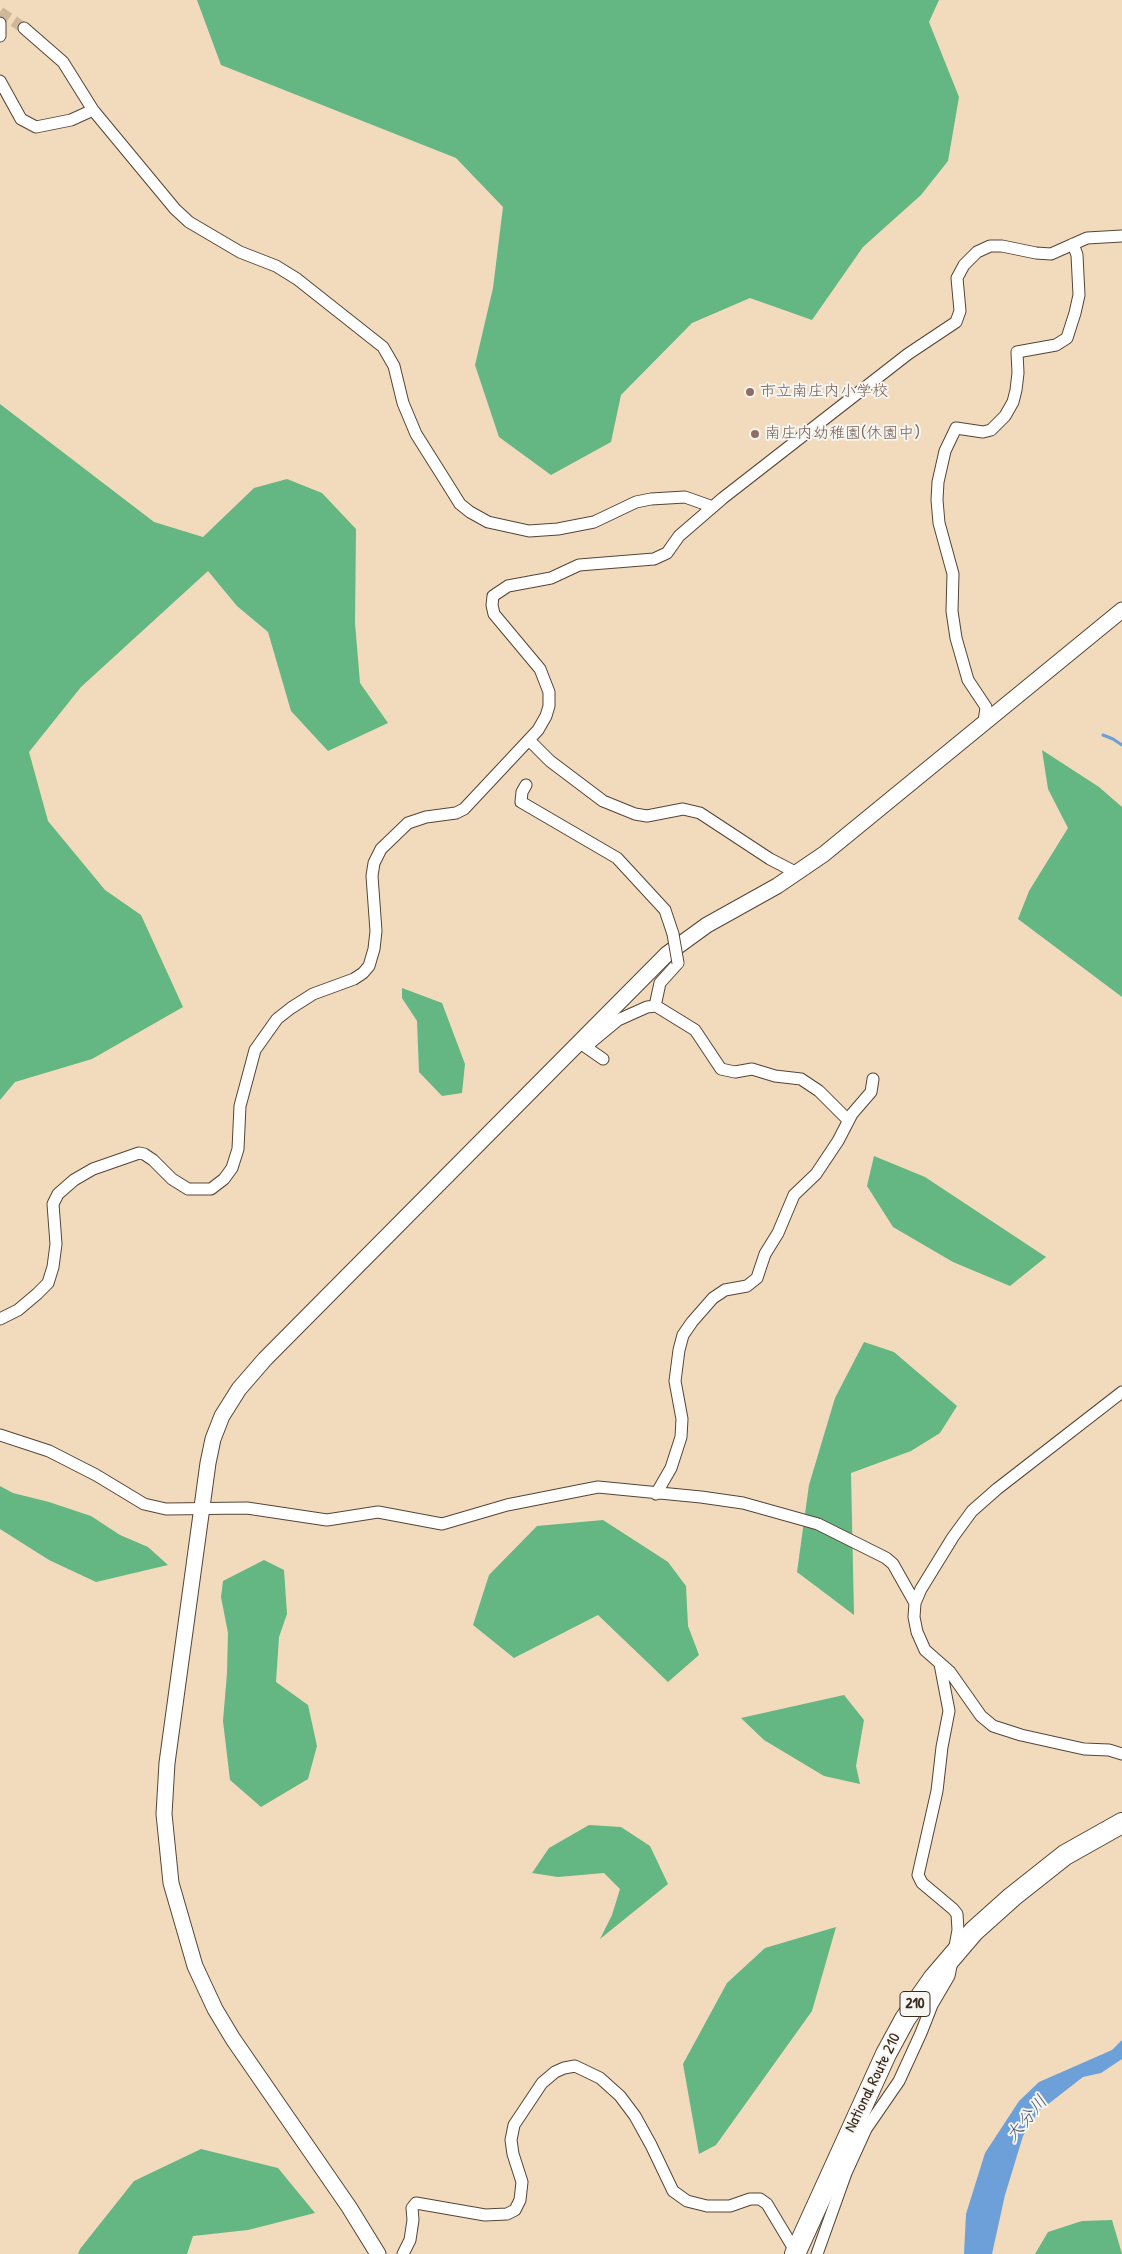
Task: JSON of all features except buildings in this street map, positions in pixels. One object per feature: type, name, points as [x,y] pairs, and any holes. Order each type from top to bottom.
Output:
[{"type":"highway","name":"National Route 210","points":[[796,2253],[894,2036],[925,1989],[954,1952],[985,1920],[1039,1874],[1065,1855],[1122,1823]]},
{"type":"street","points":[[0,23],[0,36]]},
{"type":"street","points":[[24,28],[63,62],[93,110],[175,209],[189,222],[240,252],[276,266],[297,279],[383,347],[394,366],[403,403],[416,434],[460,504],[470,512],[488,522],[510,529],[529,531],[558,529],[594,522],[636,502],[651,499],[685,497],[713,507]]},
{"type":"street","points":[[0,81],[21,119],[36,127],[71,120],[93,110]]},
{"type":"street","points":[[0,1319],[18,1310],[48,1282],[56,1244],[52,1204],[58,1194],[74,1180],[93,1169],[139,1153],[153,1160],[172,1179],[188,1189],[211,1189],[224,1179],[232,1168],[238,1149],[240,1106],[255,1050],[277,1019],[291,1008],[313,994],[354,979],[369,966],[376,932],[372,876],[374,863],[381,848],[408,823],[426,817],[460,811],[530,741],[546,716],[549,706],[549,692],[540,669],[494,614],[493,596],[508,586],[551,578],[579,565],[658,558],[666,553],[679,536],[713,507],[908,354],[956,322],[960,311],[957,278],[964,265],[977,252],[990,246],[1002,246],[1036,254],[1051,254],[1087,238],[1122,236]]},
{"type":"street","points":[[984,722],[986,707],[972,688],[966,675],[953,622],[952,566],[940,529],[937,500],[940,471],[949,441],[956,428],[982,432],[991,430],[1005,416],[1016,390],[1018,373],[1017,352],[1056,346],[1067,338],[1076,313],[1079,295],[1077,255],[1073,244]]},
{"type":"street","points":[[378,2254],[359,2222],[226,2027],[195,1966],[176,1902],[166,1838],[166,1776],[208,1463],[214,1434],[230,1402],[244,1383],[582,1044],[650,970],[680,943],[707,925],[797,873],[824,854],[1122,610]]},
{"type":"street","points":[[530,741],[550,761],[603,801],[624,811],[641,815],[683,810],[700,813],[770,860],[797,873]]},
{"type":"street","points":[[526,785],[522,792],[521,802],[617,858],[665,910],[673,934],[678,963],[660,983],[655,1006]]},
{"type":"street","points":[[582,1044],[590,1044],[618,1020],[647,1007],[655,1006],[691,1027],[721,1069],[735,1072],[752,1069],[775,1076],[800,1079],[819,1091],[848,1120]]},
{"type":"street","points":[[582,1044],[603,1059]]},
{"type":"street","points":[[656,1494],[671,1468],[681,1437],[682,1419],[675,1382],[683,1335],[714,1298],[725,1290],[747,1286],[757,1278],[765,1254],[778,1233],[794,1196],[816,1174],[838,1141],[848,1120],[871,1092],[873,1079]]},
{"type":"street","points":[[1122,1392],[984,1500],[953,1537],[916,1603],[914,1617],[920,1640],[925,1650],[955,1678],[981,1716],[993,1726],[1021,1735],[1084,1749],[1109,1750],[1122,1754]]},
{"type":"street","points":[[0,1435],[57,1454],[96,1474],[144,1504],[166,1509],[238,1507],[327,1520],[378,1512],[442,1524],[507,1505],[598,1487],[743,1503],[818,1524],[886,1558],[893,1564],[916,1603]]},
{"type":"street","points":[[817,2254],[846,2172],[866,2129],[899,2081],[930,2008],[949,1976],[958,1930],[956,1914],[954,1909],[922,1883],[918,1875],[937,1791],[942,1747],[949,1712],[940,1664]]},
{"type":"street","points":[[403,2254],[410,2240],[413,2220],[412,2208],[416,2203],[485,2216],[507,2214],[516,2210],[520,2200],[522,2182],[510,2140],[514,2125],[542,2083],[555,2072],[575,2066],[600,2078],[620,2096],[635,2116],[673,2191],[692,2203],[707,2206],[730,2206],[750,2199],[760,2199],[767,2204],[796,2253]]},
{"type":"green space","points":[[197,0],[939,0],[929,22],[959,97],[948,161],[921,195],[863,247],[812,320],[750,298],[692,323],[621,395],[611,442],[551,475],[499,437],[475,365],[493,288],[503,207],[456,158],[221,65]]},
{"type":"green space","points":[[0,404],[154,522],[203,537],[254,488],[287,479],[322,493],[356,529],[355,623],[360,683],[388,723],[328,751],[291,711],[268,632],[237,606],[208,571],[81,687],[29,752],[48,821],[105,890],[141,915],[183,1007],[92,1059],[15,1082],[0,1100]]},
{"type":"green space","points":[[1042,750],[1099,787],[1122,807],[1122,997],[1018,919],[1029,891],[1068,828],[1048,789]]},
{"type":"green space","points":[[402,988],[442,1003],[465,1064],[462,1093],[442,1096],[419,1072],[417,1021],[402,998]]},
{"type":"green space","points":[[874,1156],[925,1177],[1046,1257],[1010,1286],[953,1262],[893,1227],[867,1186]]},
{"type":"green space","points":[[864,1342],[894,1352],[957,1406],[940,1433],[911,1451],[851,1473],[854,1615],[797,1572],[809,1485],[835,1398]]},
{"type":"green space","points":[[0,1486],[13,1493],[49,1502],[91,1516],[120,1535],[148,1547],[168,1565],[96,1582],[49,1560],[0,1529]]},
{"type":"green space","points":[[603,1520],[668,1562],[686,1586],[688,1626],[699,1655],[668,1682],[598,1615],[514,1658],[473,1625],[489,1575],[537,1526]]},
{"type":"green space","points":[[264,1560],[284,1570],[287,1614],[279,1637],[276,1682],[308,1705],[317,1746],[308,1779],[261,1807],[230,1780],[223,1721],[228,1633],[221,1597],[223,1581]]},
{"type":"green space","points":[[844,1695],[864,1720],[856,1766],[860,1784],[824,1776],[764,1740],[741,1718]]},
{"type":"green space","points":[[589,1825],[621,1827],[650,1846],[668,1884],[600,1939],[612,1915],[620,1889],[604,1873],[558,1877],[532,1873],[549,1848]]},
{"type":"green space","points":[[836,1927],[812,2011],[716,2145],[699,2154],[683,2064],[727,1983],[765,1948]]},
{"type":"green space","points":[[201,2149],[278,2168],[315,2213],[248,2230],[193,2236],[187,2254],[78,2254],[134,2181]]},
{"type":"green space","points":[[1112,2220],[1122,2254],[1035,2254],[1048,2232],[1082,2221]]},
{"type":"water","name":"大分川","points":[[1122,2040],[1122,2059],[1101,2073],[1083,2077],[1038,2112],[1023,2136],[1005,2195],[992,2254],[964,2254],[966,2214],[985,2153],[1019,2101],[1039,2082],[1112,2050]]},
{"type":"waterway","points":[[1103,735],[1122,745]]},
{"type":"tunnel","points":[[0,12],[24,28]]},
{"type":"place","name":"市立南庄内小学校","points":[[750,392]]},
{"type":"place","name":"南庄内幼稚園(休園中)","points":[[755,434]]}]
